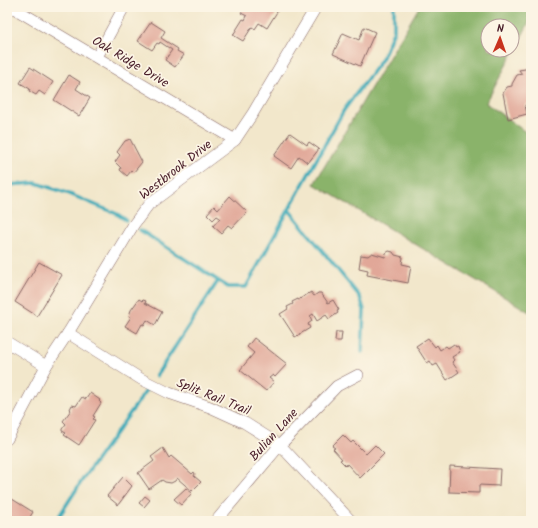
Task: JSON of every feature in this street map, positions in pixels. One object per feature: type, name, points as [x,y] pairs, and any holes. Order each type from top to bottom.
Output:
[{"type":"street","name":"Oak Ridge Drive","points":[[12,7],[235,140]]},
{"type":"street","points":[[97,57],[124,7]]},
{"type":"street","name":"Westbrook Drive","points":[[7,439],[46,366],[68,333],[134,224],[149,204],[235,140],[253,113],[316,7]]},
{"type":"street","name":"Split Rail Trail","points":[[68,333],[148,382],[169,393],[210,407],[245,423],[280,445],[351,521]]},
{"type":"street","points":[[7,342],[46,366]]},
{"type":"street","name":"Bulian Lane","points":[[216,521],[280,445],[337,386],[358,375]]},
{"type":"green space","points":[[419,7],[531,7],[531,19],[520,40],[520,18],[480,18],[480,58],[510,58],[486,103],[531,136],[531,313],[314,184]]},
{"type":"building","points":[[245,7],[280,7],[267,28],[259,23],[255,29],[252,27],[243,41],[233,35],[243,19],[245,20],[247,16],[241,13]]},
{"type":"building","points":[[151,22],[165,31],[161,38],[178,49],[177,51],[184,55],[175,67],[165,60],[172,50],[160,42],[159,44],[157,43],[152,50],[138,41]]},
{"type":"building","points":[[364,27],[375,32],[360,66],[333,54],[343,33],[359,40]]},
{"type":"building","points":[[30,67],[53,82],[45,95],[39,91],[36,95],[20,83]]},
{"type":"building","points":[[531,68],[531,100],[525,105],[527,114],[508,119],[503,93],[507,87],[512,86],[517,75],[522,74],[519,70]]},
{"type":"building","points":[[69,75],[80,82],[76,89],[90,98],[79,116],[54,100]]},
{"type":"building","points":[[290,133],[307,145],[309,142],[319,149],[308,163],[299,156],[291,168],[274,156]]},
{"type":"building","points":[[130,139],[142,162],[133,173],[131,171],[127,176],[120,170],[121,168],[115,162],[120,155],[117,152],[125,141]]},
{"type":"building","points":[[230,196],[247,212],[232,228],[228,225],[221,233],[213,226],[220,218],[217,216],[213,220],[207,214],[214,206],[218,210]]},
{"type":"building","points":[[389,251],[393,252],[395,255],[403,257],[402,264],[411,266],[408,283],[367,275],[368,270],[359,268],[361,255],[368,256],[372,253],[385,257],[386,253]]},
{"type":"building","points":[[39,262],[62,275],[37,316],[15,302]]},
{"type":"building","points":[[311,292],[314,296],[321,293],[328,303],[333,300],[339,310],[337,311],[338,313],[329,319],[326,315],[317,321],[313,314],[310,316],[312,321],[308,324],[310,328],[295,337],[280,314],[288,309],[287,307],[293,304],[292,302]]},
{"type":"building","points":[[139,299],[146,301],[145,303],[162,312],[155,325],[147,320],[144,325],[142,324],[137,333],[125,326],[131,317],[129,316],[131,310]]},
{"type":"building","points":[[336,332],[342,332],[341,341],[335,341]]},
{"type":"building","points":[[254,338],[287,364],[275,377],[273,375],[269,378],[274,382],[266,391],[240,370],[254,353],[247,347]]},
{"type":"building","points":[[428,338],[435,347],[437,345],[440,350],[446,346],[448,348],[454,344],[456,347],[458,346],[460,352],[452,357],[454,360],[452,362],[459,372],[447,380],[437,364],[433,366],[430,361],[427,363],[416,346]]},
{"type":"building","points":[[90,393],[100,400],[99,401],[101,403],[93,416],[95,417],[93,419],[95,420],[79,445],[64,435],[66,433],[62,431],[62,429],[66,424],[63,421],[71,410],[72,405],[76,406],[82,397],[86,399]]},
{"type":"building","points":[[343,435],[351,443],[353,441],[366,454],[375,445],[384,454],[360,478],[347,464],[346,466],[340,460],[342,459],[333,449],[335,448],[332,446]]},
{"type":"building","points":[[163,448],[169,458],[171,456],[192,474],[194,472],[194,476],[201,482],[192,491],[177,478],[171,483],[162,480],[149,489],[138,473],[154,461],[151,457]]},
{"type":"building","points":[[450,466],[500,469],[499,486],[479,485],[479,493],[449,492]]},
{"type":"building","points":[[123,477],[132,486],[118,505],[107,496]]},
{"type":"building","points":[[186,488],[192,493],[181,505],[174,499]]},
{"type":"building","points":[[145,496],[150,500],[144,507],[139,503]]},
{"type":"building","points":[[12,499],[33,512],[28,520],[31,521],[7,521],[7,508]]},
{"type":"waterway","points":[[140,230],[228,287],[246,287],[344,110],[382,59],[394,30],[394,7]]},
{"type":"waterway","points":[[7,185],[36,183],[67,193],[117,214],[126,220]]},
{"type":"waterway","points":[[289,210],[360,297],[364,310],[362,352]]},
{"type":"waterway","points":[[156,376],[218,281]]},
{"type":"waterway","points":[[56,521],[85,476],[146,391]]}]
